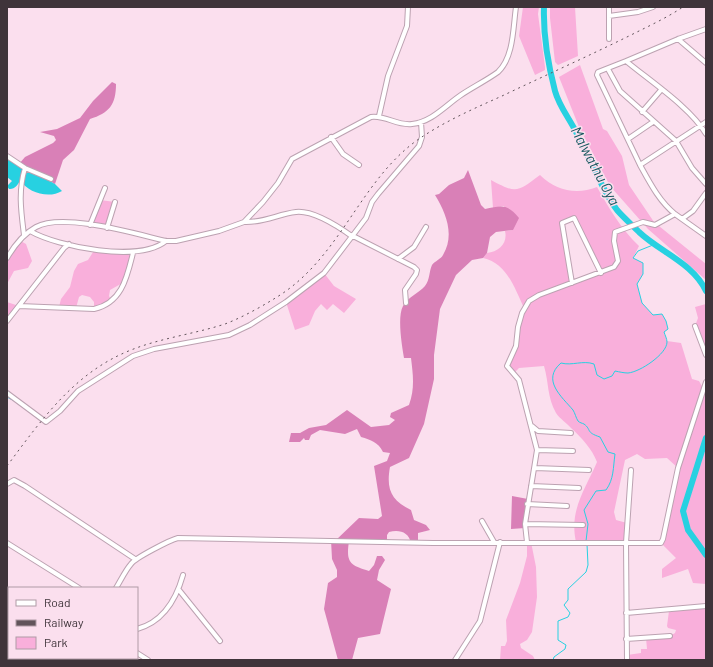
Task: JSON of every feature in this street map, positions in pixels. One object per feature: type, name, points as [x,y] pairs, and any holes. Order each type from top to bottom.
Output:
[{"type":"street","points":[[379,116],[388,76],[407,26],[408,7]]},
{"type":"street","points":[[244,222],[278,183],[292,159],[371,117],[379,116],[403,124],[421,122],[445,110],[459,96],[493,76],[503,67],[509,56],[516,7]]},
{"type":"street","points":[[609,7],[609,39]]},
{"type":"street","points":[[609,16],[638,12],[653,7]]},
{"type":"street","points":[[706,30],[678,39],[598,72],[597,75],[652,189],[664,204],[675,214],[706,236]]},
{"type":"street","points":[[678,39],[706,63]]},
{"type":"street","points":[[626,61],[701,126],[706,134]]},
{"type":"street","points":[[608,69],[620,91],[676,141],[692,168],[706,184]]},
{"type":"street","points":[[642,112],[661,90]]},
{"type":"street","points":[[7,393],[46,422],[60,411],[78,392],[133,356],[154,349],[229,335],[250,325],[286,302],[324,273],[353,236],[366,218],[372,202],[419,146],[422,137],[421,122]]},
{"type":"street","points":[[628,139],[653,122]]},
{"type":"street","points":[[640,165],[706,122]]},
{"type":"street","points":[[331,138],[343,154],[359,165]]},
{"type":"street","points":[[7,156],[25,168],[51,179]]},
{"type":"street","points":[[24,235],[20,196],[25,168]]},
{"type":"street","points":[[90,225],[105,188]]},
{"type":"street","points":[[682,219],[693,210],[706,193]]},
{"type":"street","points":[[106,228],[115,202]]},
{"type":"street","points":[[30,231],[43,238],[69,244],[118,253],[133,253],[165,242],[176,241],[219,231],[244,222],[261,222],[301,212],[334,224],[353,236],[414,267],[417,270],[416,274],[405,290],[406,303]]},
{"type":"street","points":[[527,542],[525,524],[527,504],[535,468],[537,450],[532,426],[518,380],[508,366],[516,346],[518,326],[522,313],[529,301],[539,295],[614,267],[618,261],[614,241],[615,232],[646,221],[655,224],[675,214]]},
{"type":"street","points":[[572,283],[562,223],[574,218],[601,273]]},
{"type":"street","points":[[7,258],[24,235],[36,227],[55,222],[90,225],[165,242]]},
{"type":"street","points":[[398,259],[414,247],[426,227]]},
{"type":"street","points":[[7,321],[64,248],[69,244]]},
{"type":"street","points":[[19,306],[94,309],[104,307],[112,302],[124,287],[133,253]]},
{"type":"street","points":[[695,326],[706,355]]},
{"type":"street","points":[[7,484],[14,480],[25,486],[135,559],[142,558],[170,540],[178,538],[433,543],[662,542],[678,468],[706,382]]},
{"type":"street","points":[[532,426],[538,431],[571,433]]},
{"type":"street","points":[[537,450],[573,451]]},
{"type":"street","points":[[535,468],[589,470]]},
{"type":"street","points":[[627,660],[626,543],[631,470]]},
{"type":"street","points":[[531,486],[579,488]]},
{"type":"street","points":[[527,504],[567,506]]},
{"type":"street","points":[[482,521],[494,542]]},
{"type":"street","points":[[525,524],[583,525]]},
{"type":"street","points":[[455,660],[480,621],[500,542]]},
{"type":"street","points":[[7,543],[77,587]]},
{"type":"street","points":[[117,587],[135,559]]},
{"type":"street","points":[[138,628],[160,616],[176,599],[183,575]]},
{"type":"street","points":[[179,590],[220,641]]},
{"type":"street","points":[[626,613],[706,606]]},
{"type":"street","points":[[626,639],[670,636]]},
{"type":"street","points":[[138,654],[148,660]]},
{"type":"green space","points":[[523,7],[539,7],[538,14],[545,70],[535,75],[519,36]]},
{"type":"green space","points":[[550,7],[575,7],[578,56],[558,65],[555,62]]},
{"type":"green space","points":[[580,65],[603,129],[607,131],[622,156],[629,185],[654,222],[706,264],[706,280],[648,229],[610,186],[579,127],[559,77]]},
{"type":"green space","points":[[540,175],[553,185],[567,190],[582,191],[597,187],[621,225],[639,246],[633,258],[643,263],[643,274],[637,284],[642,303],[653,315],[662,314],[668,329],[664,332],[667,341],[681,343],[692,379],[699,381],[703,388],[706,382],[706,584],[693,583],[688,569],[662,578],[662,569],[676,558],[661,543],[678,468],[667,458],[645,459],[637,454],[625,460],[614,512],[616,520],[627,523],[626,543],[576,542],[574,531],[576,510],[579,500],[597,462],[586,444],[556,413],[550,396],[544,366],[519,368],[514,373],[509,368],[524,308],[513,285],[504,271],[498,265],[483,258],[487,253],[495,251],[502,246],[506,235],[505,231],[513,230],[504,206],[493,208],[491,180],[506,188],[517,189],[526,185]],"holes":[[[575,219],[601,273],[572,283],[562,223]]]},
{"type":"green space","points":[[100,200],[115,202],[107,228],[90,225]]},
{"type":"green space","points":[[19,240],[26,244],[32,261],[28,268],[14,271],[7,284],[7,258]]},
{"type":"green space","points":[[95,249],[133,253],[126,281],[110,290],[109,296],[112,302],[94,309],[94,302],[90,297],[82,295],[79,297],[76,308],[59,307],[61,299],[70,287],[74,271],[78,264],[88,260]]},
{"type":"green space","points":[[324,273],[334,286],[356,299],[344,313],[333,304],[327,310],[321,304],[315,311],[309,325],[295,330],[286,302]]},
{"type":"green space","points":[[7,302],[19,306],[7,321]]},
{"type":"green space","points":[[706,304],[706,355],[695,326],[698,318],[695,307]]},
{"type":"green space","points":[[527,542],[531,542],[536,567],[537,597],[532,632],[527,640],[520,644],[521,648],[533,656],[535,660],[500,660],[501,646],[505,646],[507,641],[506,620],[520,583],[527,556]]},
{"type":"green space","points":[[706,605],[706,660],[627,660],[627,655],[641,653],[641,649],[647,649],[646,638],[670,636],[675,633],[676,630],[668,628],[667,626],[669,611]]},
{"type":"shaded area","points":[[112,82],[116,84],[113,103],[107,111],[90,119],[74,150],[63,160],[55,184],[19,164],[25,157],[56,140],[54,136],[40,132],[57,129],[80,118],[93,101]]},
{"type":"shaded area","points":[[468,170],[481,205],[485,209],[504,207],[511,210],[519,218],[513,230],[496,232],[490,237],[487,253],[483,258],[472,260],[456,275],[440,309],[434,355],[434,379],[424,424],[409,458],[390,467],[389,475],[390,488],[395,498],[411,510],[414,520],[426,525],[430,530],[418,533],[418,543],[411,543],[408,536],[400,531],[389,532],[387,535],[387,542],[349,541],[348,554],[350,562],[357,567],[369,571],[374,565],[377,556],[382,556],[385,560],[379,570],[377,580],[391,589],[380,634],[358,638],[352,660],[338,660],[324,609],[328,583],[337,577],[337,570],[332,559],[331,540],[335,541],[359,518],[378,519],[382,516],[374,466],[387,461],[390,453],[383,452],[374,442],[361,437],[357,429],[345,434],[320,430],[311,435],[309,440],[305,440],[304,438],[300,442],[289,442],[291,433],[300,433],[309,428],[326,425],[347,410],[371,427],[389,425],[395,420],[390,417],[391,413],[409,405],[413,387],[411,358],[404,358],[400,332],[401,311],[408,300],[425,286],[428,281],[432,265],[442,256],[447,247],[449,232],[448,224],[443,209],[435,195],[439,194],[449,185],[464,178]]},
{"type":"shaded area","points":[[512,496],[528,499],[525,528],[511,529]]},
{"type":"water","points":[[7,158],[55,184],[62,191],[51,194],[39,193],[28,188],[20,180],[13,189],[9,189],[7,186],[12,181],[7,177]]},
{"type":"waterway","name":"Malwathu Oya","points":[[544,7],[546,50],[555,91],[605,192],[617,210],[639,232],[685,265],[700,281],[706,291]]},
{"type":"waterway","points":[[586,541],[588,524],[584,510],[596,491],[606,490],[609,486],[613,473],[615,454],[608,452],[600,437],[592,434],[584,424],[578,421],[573,410],[555,388],[553,376],[555,369],[561,363],[590,363],[594,364],[597,375],[604,379],[612,376],[615,371],[623,373],[633,372],[646,366],[663,352],[667,342],[664,332],[668,329],[666,321],[662,314],[653,315],[642,303],[637,284],[643,274],[643,263],[633,258],[638,251],[653,245]]},
{"type":"waterway","points":[[7,397],[18,403]]},
{"type":"waterway","name":"Malwathu Oya","points":[[706,438],[683,511],[688,530],[706,555]]},
{"type":"waterway","points":[[553,660],[554,657],[565,649],[566,645],[558,640],[558,621],[568,617],[570,613],[564,605],[568,600],[568,589],[586,572],[588,565],[587,544]]},
{"type":"railway","points":[[7,466],[33,431],[61,399],[76,384],[111,359],[142,346],[225,324],[252,312],[271,301],[299,281],[334,242],[379,178],[396,158],[416,141],[458,116],[618,41],[659,21],[683,7]]}]
